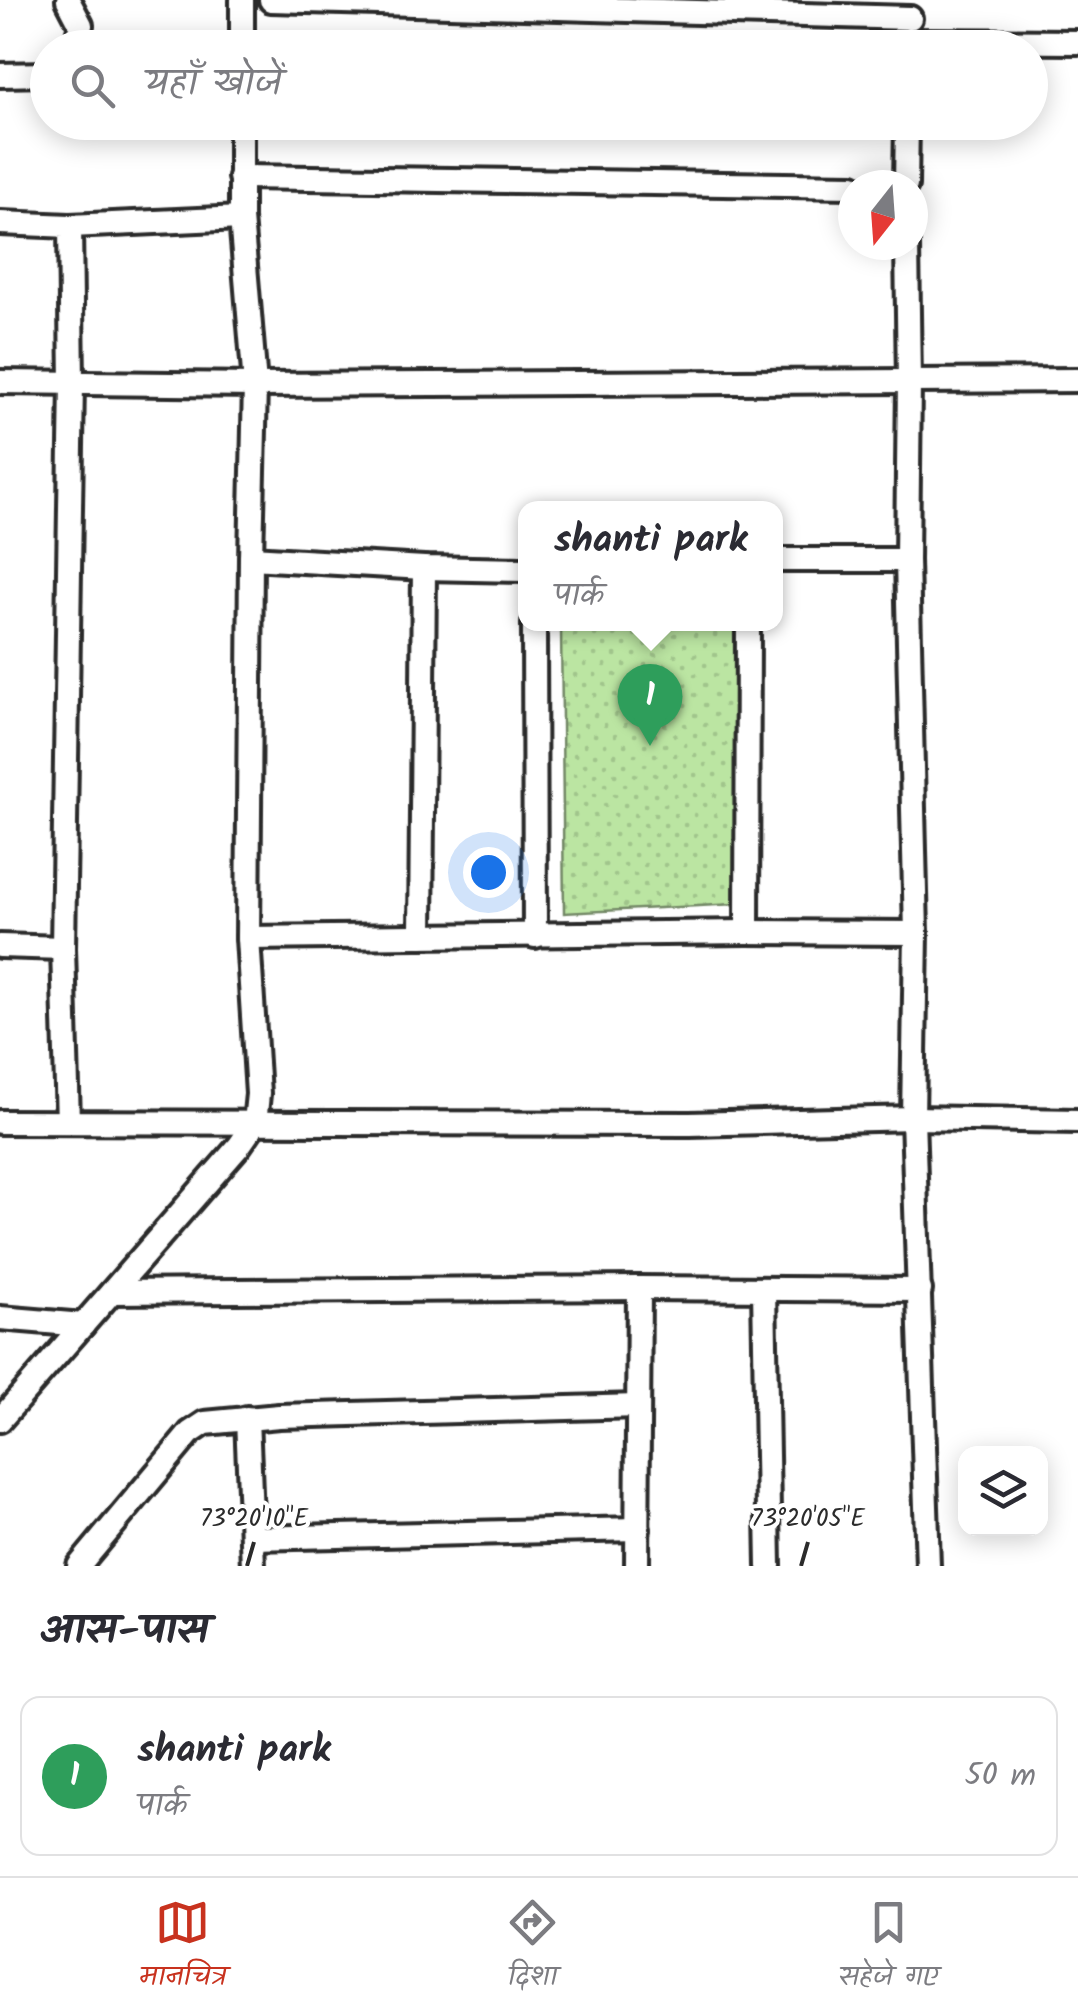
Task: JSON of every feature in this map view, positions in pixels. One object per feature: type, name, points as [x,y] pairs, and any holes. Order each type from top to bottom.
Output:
[{"type":"street","points":[[68,0],[81,24],[79,30]]},
{"type":"street","points":[[242,0],[242,30]]},
{"type":"street","points":[[271,0],[943,30]]},
{"type":"street","points":[[1048,39],[1078,42]]},
{"type":"street","points":[[0,75],[30,74]]},
{"type":"street","points":[[3,1412],[112,1292],[255,1123],[258,1094],[248,938],[255,385],[240,218],[241,140]]},
{"type":"street","points":[[906,170],[907,140]]},
{"type":"street","points":[[240,177],[838,186]]},
{"type":"street","points":[[0,223],[70,226],[240,218]]},
{"type":"street","points":[[68,1122],[64,948],[72,383],[70,226]]},
{"type":"street","points":[[907,260],[907,560],[916,933],[913,1118],[928,1566]]},
{"type":"street","points":[[0,382],[255,385],[1078,380]]},
{"type":"street","points":[[251,558],[518,570]]},
{"type":"street","points":[[783,560],[907,560]]},
{"type":"street","points":[[422,936],[424,568]]},
{"type":"street","points":[[534,631],[535,936]]},
{"type":"street","points":[[747,932],[748,631]]},
{"type":"street","points":[[248,938],[916,933]]},
{"type":"street","points":[[0,946],[64,948]]},
{"type":"street","points":[[0,1122],[690,1124],[913,1118],[1078,1120]]},
{"type":"street","points":[[637,1566],[638,1288]]},
{"type":"street","points":[[764,1289],[768,1566]]},
{"type":"street","points":[[112,1292],[920,1290]]},
{"type":"street","points":[[0,1318],[83,1325]]},
{"type":"street","points":[[79,1566],[190,1433],[205,1423],[367,1413],[638,1406]]},
{"type":"street","points":[[248,1418],[253,1566]]},
{"type":"street","points":[[252,1538],[638,1529]]},
{"type":"green space","points":[[561,631],[738,631],[736,904],[564,913]]},
{"type":"place","name":"shanti park","points":[[650,746]]}]
